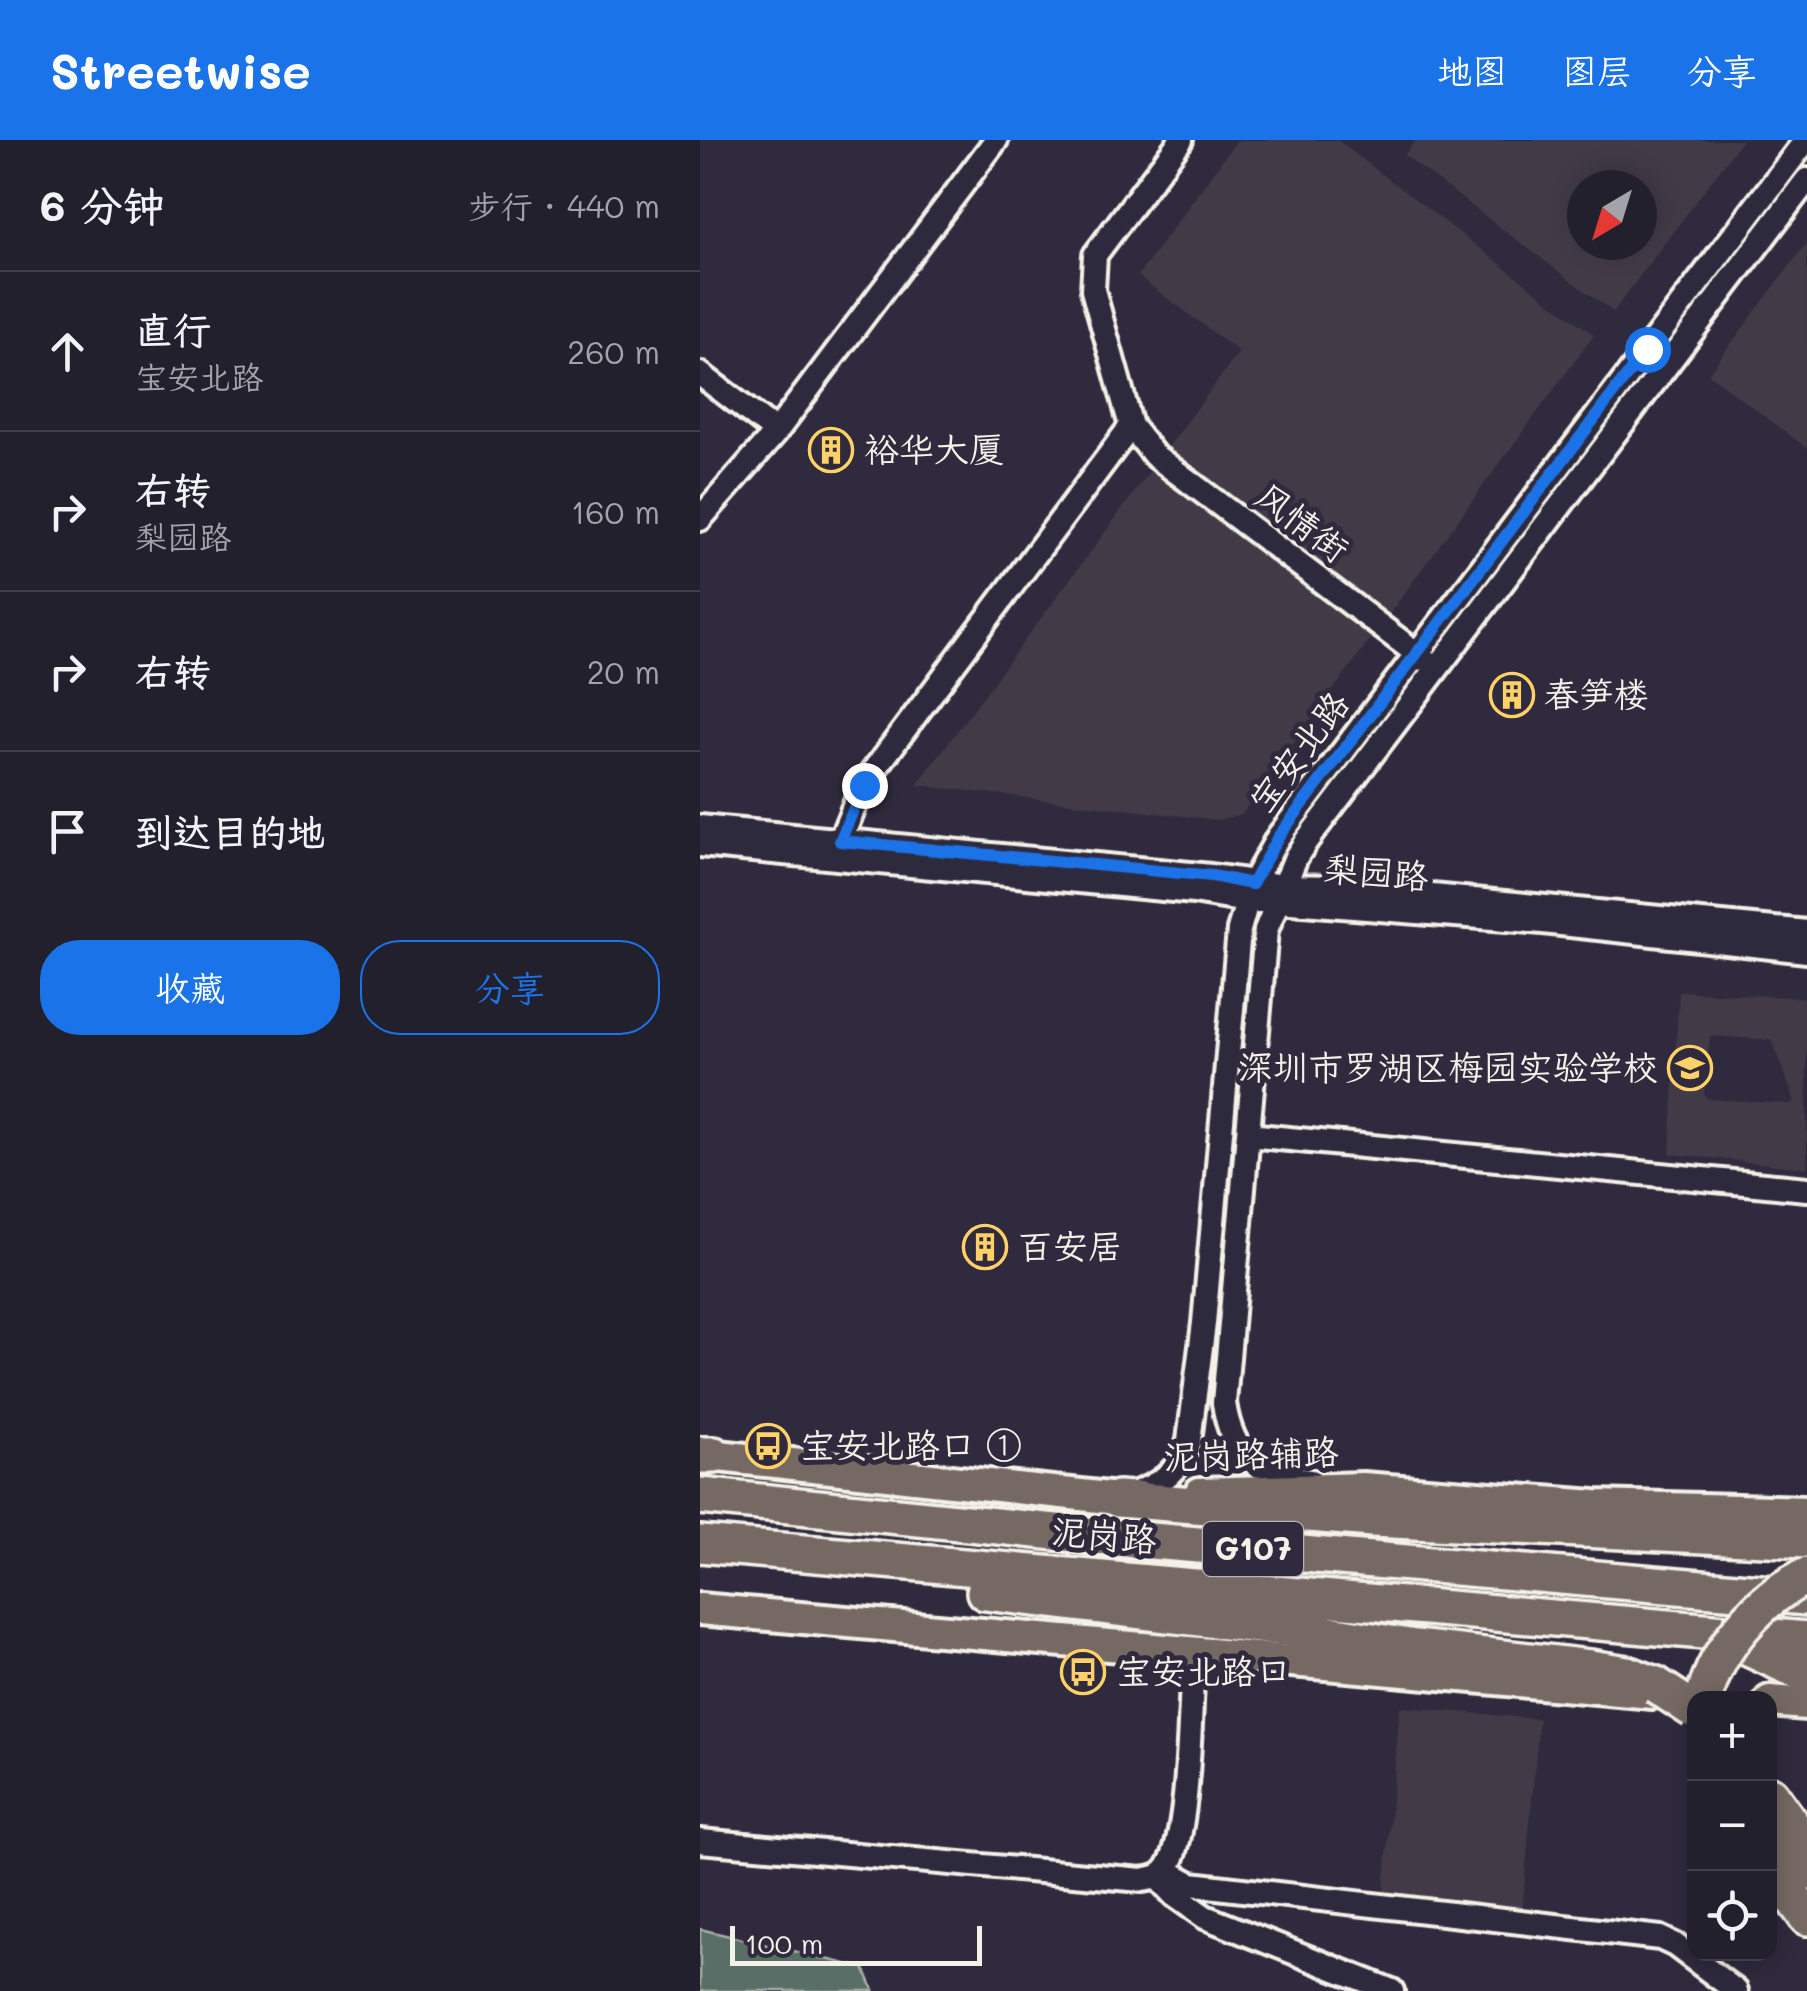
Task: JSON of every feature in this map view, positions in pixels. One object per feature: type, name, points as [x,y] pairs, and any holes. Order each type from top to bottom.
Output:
[{"type":"highway","name":"泥岗路","points":[[700,1496],[1116,1538],[1807,1597]]},
{"type":"highway","points":[[1118,1498],[1367,1504],[1703,1536],[1807,1540]]},
{"type":"highway","points":[[1116,1538],[1155,1527],[1367,1504]]},
{"type":"highway","name":"泥岗路","points":[[700,1544],[1807,1640]]},
{"type":"highway","points":[[810,1555],[940,1586],[1628,1674],[1645,1688],[1687,1707]]},
{"type":"highway","points":[[1707,1691],[1717,1664],[1739,1632],[1787,1585],[1807,1576]]},
{"type":"highway","points":[[1714,1632],[1807,1675]]},
{"type":"highway","points":[[1777,1805],[1807,1847]]},
{"type":"highway","points":[[1773,1871],[1807,1917]]},
{"type":"main road","name":"泥岗路辅路","points":[[705,1455],[1118,1498]]},
{"type":"main road","name":"泥岗路辅路","points":[[1367,1504],[1807,1512]]},
{"type":"main road","points":[[700,1609],[1687,1694]]},
{"type":"main road","points":[[1103,1644],[1204,1640],[1354,1649],[1416,1648]]},
{"type":"main road","points":[[1645,1688],[1687,1721]]},
{"type":"main road","points":[[1777,1702],[1807,1704]]},
{"type":"main road","points":[[1777,1832],[1807,1874]]},
{"type":"street","points":[[700,519],[776,432],[996,140]]},
{"type":"street","points":[[840,850],[864,785],[1130,426],[1093,290],[1095,255],[1181,140]]},
{"type":"street","name":"宝安北路","points":[[1118,1498],[1162,1481],[1184,1457],[1189,1441],[1204,1323],[1237,945],[1250,892],[1278,837],[1806,140]]},
{"type":"street","name":"宝安北路","points":[[1367,1504],[1256,1467],[1227,1424],[1224,1403],[1266,930],[1307,840],[1807,180]]},
{"type":"street","points":[[700,374],[776,432]]},
{"type":"street","name":"风情街","points":[[1130,426],[1154,455],[1438,669]]},
{"type":"street","name":"梨园路","points":[[700,827],[840,850]]},
{"type":"street","name":"梨园路","points":[[700,846],[840,850],[1212,876],[1250,892],[1807,951]]},
{"type":"street","name":"梨园路","points":[[1281,894],[1339,887],[1807,932]]},
{"type":"street","points":[[1248,1135],[1807,1189]]},
{"type":"street","points":[[1162,1874],[1182,1831],[1194,1653]]},
{"type":"street","points":[[700,1841],[1142,1880],[1162,1874],[1191,1884],[1660,1938],[1676,1945],[1736,1991]]},
{"type":"street","points":[[1162,1874],[1174,1895],[1205,1918],[1392,1991]]},
{"type":"shaded area","points":[[1237,140],[1337,140],[1594,335],[1242,814],[1218,820],[917,785],[1239,352],[1138,276]]},
{"type":"shaded area","points":[[1416,140],[1742,140],[1657,253],[1657,170],[1567,170],[1567,260],[1652,260],[1613,312],[1404,155]]},
{"type":"shaded area","points":[[1807,243],[1807,448],[1708,374]]},
{"type":"shaded area","name":"深圳市罗湖区梅园实验学校","points":[[1679,991],[1807,998],[1807,1168],[1670,1154]],"holes":[[[1710,1036],[1771,1040],[1795,1101],[1790,1104],[1708,1099],[1704,1095]]]},
{"type":"shaded area","points":[[1400,1707],[1539,1719],[1522,1913],[1383,1901]]},
{"type":"green space","points":[[700,1929],[864,1968],[874,1991],[700,1991]]},
{"type":"place","name":"裕华大厦","points":[[831,450]]},
{"type":"place","name":"春笋楼","points":[[1512,695]]},
{"type":"place","name":"深圳市罗湖区梅园实验学校","points":[[1690,1068]]},
{"type":"place","name":"百安居","points":[[985,1247]]},
{"type":"place","name":"宝安北路口 ①","points":[[768,1446]]},
{"type":"place","name":"宝安北路口","points":[[1083,1672]]},
{"type":"route","points":[[864,785],[840,841],[1212,876],[1252,884],[1278,837],[1647,349]]}]
